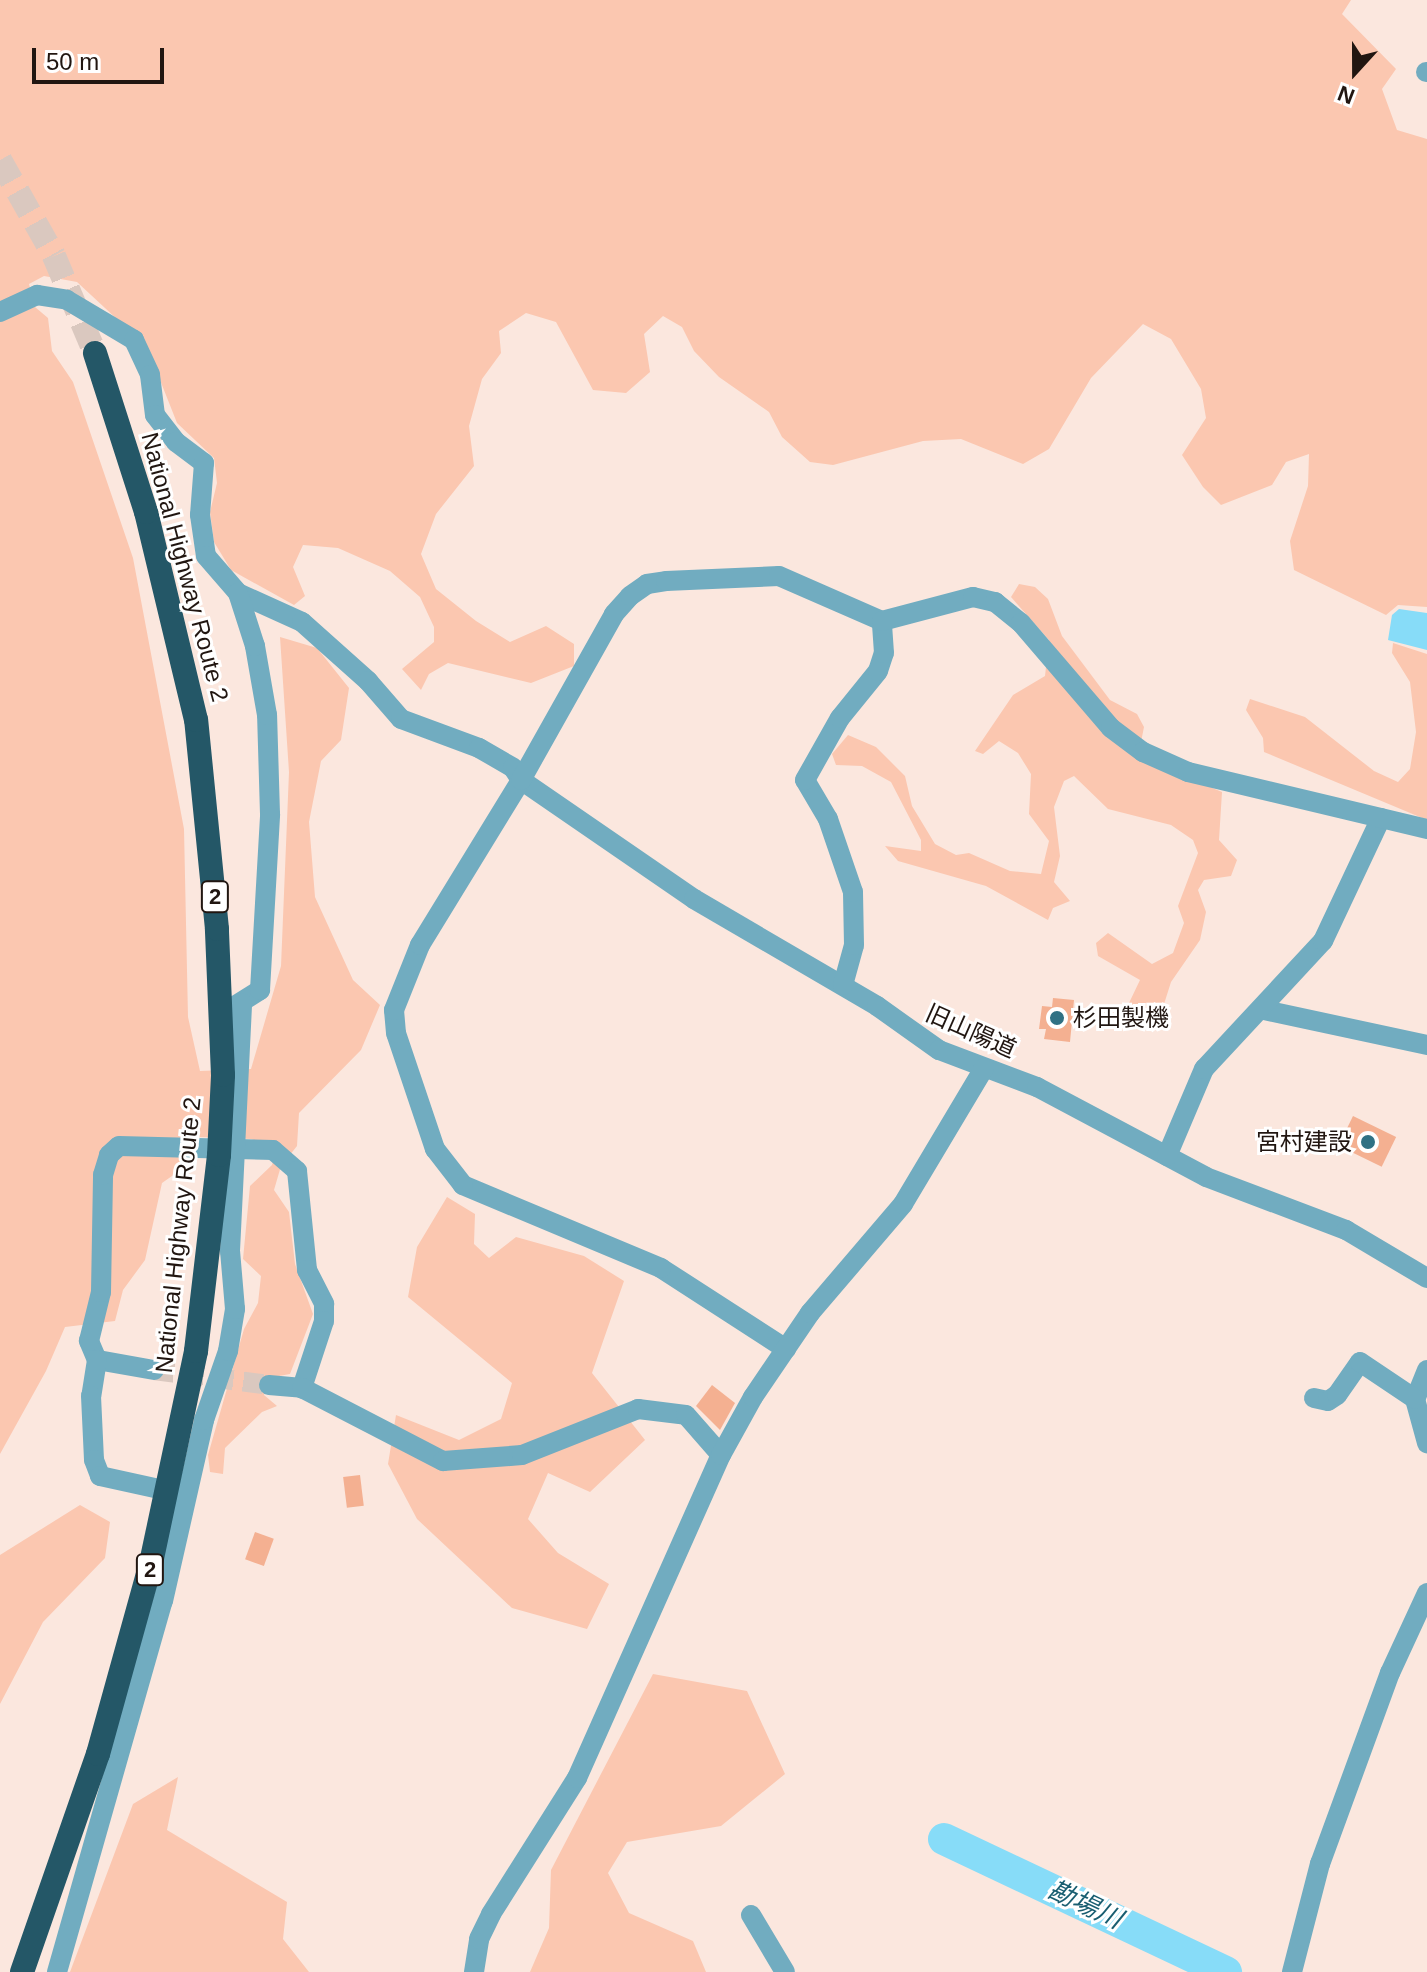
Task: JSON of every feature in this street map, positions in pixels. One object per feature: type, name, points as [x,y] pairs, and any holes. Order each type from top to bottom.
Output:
[{"type":"highway","name":"National Highway Route 2","points":[[22,1972],[98,1754],[168,1491],[196,1351],[227,1154],[232,1008],[196,720],[146,512],[95,353]]},
{"type":"street","points":[[0,312],[37,295],[67,300],[134,340],[150,375],[155,415],[176,442],[204,463],[200,515],[206,556],[238,593],[255,646],[267,715],[270,814],[260,990],[232,1008]]},
{"type":"street","points":[[786,1349],[661,1268],[480,1196],[451,1174],[435,1149],[406,1074],[394,1010],[420,945],[521,780],[614,614],[647,584],[779,576],[882,621],[973,597],[995,602],[1021,623],[1111,728],[1143,752],[1188,772],[1427,829]]},
{"type":"street","name":"旧山陽道","points":[[238,593],[302,622],[368,681],[401,719],[479,748],[513,768],[521,780],[694,899],[843,985],[939,1050],[1037,1087],[1206,1177],[1346,1230],[1427,1278]]},
{"type":"street","points":[[843,985],[854,945],[853,892],[828,819],[805,780],[840,718],[878,671],[884,653],[882,621]]},
{"type":"street","points":[[1167,1156],[1204,1069],[1223,1044],[1264,1010],[1323,941],[1381,818]]},
{"type":"street","points":[[1264,1010],[1427,1045]]},
{"type":"street","points":[[474,1972],[479,1939],[491,1914],[577,1778],[721,1455],[786,1349],[903,1204],[984,1068]]},
{"type":"street","points":[[168,1491],[100,1476],[94,1460],[91,1396],[97,1360],[89,1341],[101,1292],[103,1175],[109,1155],[119,1146],[273,1150],[297,1171],[305,1259],[324,1304],[324,1321],[302,1388]]},
{"type":"street","points":[[57,1972],[160,1615],[204,1420],[225,1368],[235,1309],[227,1154]]},
{"type":"street","points":[[97,1360],[154,1370]]},
{"type":"street","points":[[1314,1398],[1328,1401],[1337,1395],[1360,1362],[1415,1399]]},
{"type":"street","points":[[1427,1370],[1415,1399],[1427,1443]]},
{"type":"street","points":[[269,1385],[302,1388],[443,1461],[522,1455],[638,1409],[686,1415],[721,1455]]},
{"type":"street","points":[[1292,1972],[1320,1864],[1390,1673],[1427,1593]]},
{"type":"street","points":[[751,1915],[785,1972]]},
{"type":"shaded area","points":[[0,0],[1351,0],[1342,14],[1396,69],[1382,89],[1397,130],[1427,139],[1427,607],[1398,605],[1386,615],[1294,570],[1290,541],[1308,486],[1309,454],[1286,462],[1272,485],[1221,505],[1203,487],[1182,455],[1206,418],[1201,389],[1171,339],[1143,324],[1091,378],[1049,449],[1023,464],[961,439],[923,441],[833,465],[810,462],[782,437],[769,412],[719,377],[694,351],[682,327],[663,316],[644,334],[650,372],[626,393],[593,390],[556,322],[526,313],[499,331],[501,353],[482,379],[469,426],[474,466],[436,514],[421,554],[436,589],[476,621],[510,642],[546,626],[574,644],[574,666],[531,683],[448,663],[429,674],[421,690],[402,669],[434,642],[434,627],[420,597],[390,571],[338,548],[303,545],[293,567],[305,596],[294,605],[231,570],[214,542],[210,512],[217,483],[214,458],[177,423],[147,347],[77,282],[44,276],[29,284],[35,307],[48,318],[52,351],[73,382],[133,558],[184,829],[188,1017],[200,1071],[251,1069],[281,966],[289,772],[280,637],[317,648],[349,688],[341,740],[321,761],[309,822],[315,897],[353,980],[380,1005],[361,1050],[299,1113],[297,1146],[281,1166],[274,1190],[289,1212],[295,1264],[313,1314],[290,1374],[268,1378],[264,1395],[277,1406],[262,1412],[225,1448],[223,1474],[210,1472],[208,1455],[244,1329],[258,1303],[261,1276],[243,1259],[250,1186],[272,1165],[277,1148],[251,1139],[200,1137],[182,1169],[162,1183],[145,1260],[123,1290],[115,1321],[65,1327],[46,1371],[0,1454]]},
{"type":"shaded area","points":[[1019,584],[1035,587],[1048,599],[1062,636],[1110,700],[1137,714],[1144,727],[1138,757],[1222,792],[1219,840],[1237,860],[1231,876],[1204,880],[1198,890],[1206,912],[1200,940],[1171,982],[1159,1020],[1133,1018],[1129,1003],[1140,980],[1098,956],[1096,943],[1108,933],[1152,964],[1173,953],[1184,923],[1178,906],[1198,853],[1193,840],[1171,825],[1108,809],[1074,776],[1064,781],[1054,807],[1060,856],[1054,882],[1070,901],[1053,908],[1048,920],[986,886],[898,861],[885,846],[921,851],[921,840],[891,782],[862,766],[836,765],[832,754],[848,735],[876,747],[905,776],[912,806],[935,844],[956,855],[969,853],[1010,871],[1041,874],[1049,841],[1029,814],[1031,774],[1018,753],[999,741],[983,754],[975,751],[1013,695],[1045,676],[1049,640],[1011,597]]},
{"type":"shaded area","points":[[1393,643],[1427,654],[1427,820],[1264,752],[1263,738],[1246,710],[1250,699],[1305,717],[1374,771],[1398,782],[1410,769],[1416,732],[1410,682],[1392,653]]},
{"type":"shaded area","points":[[447,1197],[475,1214],[474,1244],[489,1258],[516,1237],[584,1256],[624,1281],[592,1373],[645,1440],[590,1492],[548,1473],[528,1519],[558,1553],[609,1584],[587,1629],[512,1608],[417,1519],[388,1464],[396,1415],[459,1440],[501,1419],[512,1383],[408,1297],[417,1247]]},
{"type":"shaded area","points":[[80,1505],[110,1522],[105,1558],[43,1622],[0,1704],[0,1555]]},
{"type":"shaded area","points":[[653,1674],[747,1691],[785,1774],[721,1826],[627,1842],[608,1873],[629,1913],[693,1941],[706,1972],[530,1972],[549,1928],[551,1870]]},
{"type":"shaded area","points":[[178,1777],[167,1830],[287,1902],[283,1939],[309,1972],[70,1972],[133,1804]]},
{"type":"water","points":[[1399,609],[1427,613],[1427,650],[1388,640],[1392,615]]},
{"type":"building","name":"杉田製機","points":[[1053,998],[1074,1000],[1070,1042],[1044,1039],[1046,1029],[1039,1029],[1042,1006],[1052,1007]]},
{"type":"building","name":"宮村建設","points":[[1353,1116],[1396,1137],[1382,1167],[1339,1146]]},
{"type":"building","points":[[712,1385],[735,1403],[720,1430],[696,1406]]},
{"type":"building","points":[[360,1475],[364,1506],[347,1508],[343,1477]]},
{"type":"building","points":[[255,1532],[274,1539],[264,1566],[245,1559]]},
{"type":"waterway","name":"勘場川","points":[[944,1839],[1226,1972]]},
{"type":"tunnel","points":[[0,160],[54,256],[95,353]]},
{"type":"tunnel","points":[[154,1370],[269,1385]]},
{"type":"place","name":"杉田製機","points":[[1057,1018]]},
{"type":"place","name":"宮村建設","points":[[1368,1142]]}]
